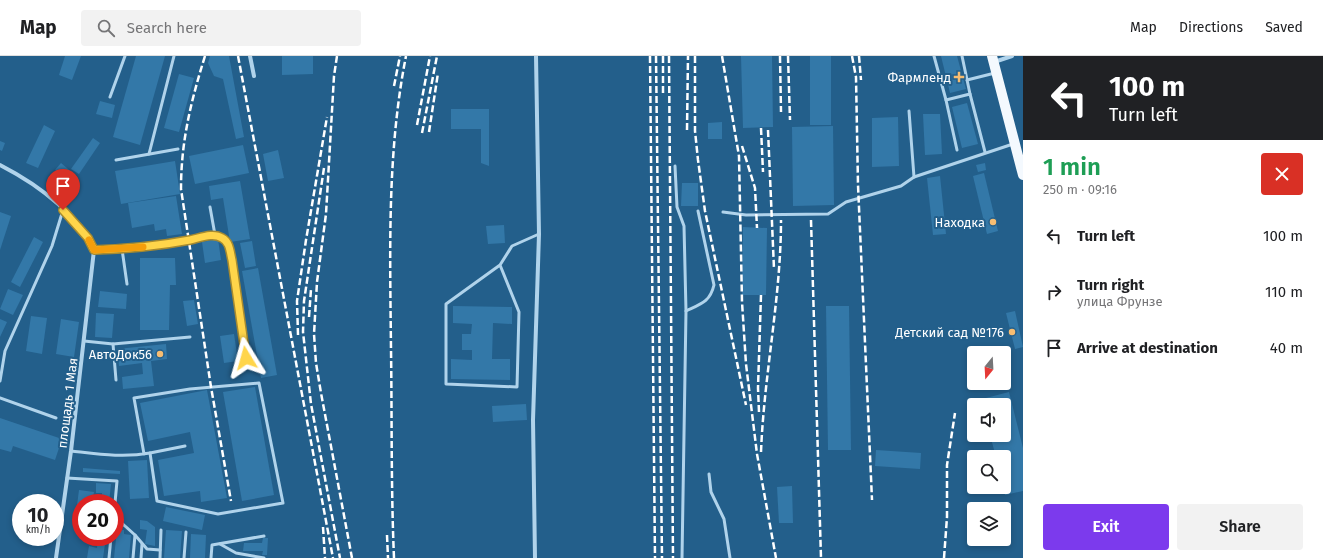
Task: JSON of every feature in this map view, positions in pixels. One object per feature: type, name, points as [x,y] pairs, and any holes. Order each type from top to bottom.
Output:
[{"type":"main road","points":[[993,59],[1023,174]]},
{"type":"street","points":[[250,56],[254,76]]},
{"type":"street","points":[[535,558],[533,420],[540,234],[536,56]]},
{"type":"street","points":[[993,59],[1012,56]]},
{"type":"street","points":[[0,165],[21,176],[44,191],[88,238],[94,250]]},
{"type":"street","name":"площадь 1 Мая","points":[[56,558],[71,451],[94,250]]},
{"type":"lane","points":[[110,97],[125,56]]},
{"type":"lane","points":[[149,154],[174,56]]},
{"type":"lane","points":[[934,56],[957,150]]},
{"type":"lane","points":[[962,56],[985,152]]},
{"type":"lane","points":[[967,80],[996,73]]},
{"type":"lane","points":[[946,100],[970,94]]},
{"type":"lane","points":[[909,111],[914,177]]},
{"type":"lane","points":[[723,212],[746,215],[828,214],[846,202],[901,186],[914,177],[1014,143]]},
{"type":"lane","points":[[116,160],[178,149]]},
{"type":"lane","points":[[675,166],[677,207],[684,226],[686,311],[682,558]]},
{"type":"lane","points":[[210,207],[215,235]]},
{"type":"lane","points":[[0,381],[5,351],[52,246],[63,210]]},
{"type":"lane","points":[[686,311],[701,304],[712,295],[714,285],[698,211]]},
{"type":"lane","points":[[500,265],[519,312],[517,387],[446,384],[446,304],[500,265],[512,246],[540,234]]},
{"type":"lane","points":[[94,250],[122,250],[215,235],[223,238],[229,246],[246,358]]},
{"type":"lane","points":[[122,250],[127,284]]},
{"type":"lane","points":[[84,341],[113,344],[190,337]]},
{"type":"lane","points":[[113,344],[116,380]]},
{"type":"lane","points":[[144,454],[134,398],[190,389],[259,383],[283,503],[218,514],[157,501],[150,453]]},
{"type":"lane","points":[[0,398],[56,418]]},
{"type":"lane","points":[[71,451],[111,456],[144,454],[185,446]]},
{"type":"lane","points":[[709,474],[711,492],[724,519],[730,558]]},
{"type":"lane","points":[[67,478],[117,481],[116,494]]},
{"type":"lane","points":[[124,525],[147,549],[160,550]]},
{"type":"lane","points":[[160,558],[161,530]]},
{"type":"lane","points":[[184,558],[186,532]]},
{"type":"lane","points":[[133,558],[135,535]]},
{"type":"lane","points":[[211,558],[212,545],[264,536]]},
{"type":"lane","points":[[141,558],[142,544]]},
{"type":"lane","points":[[220,544],[236,553],[264,558]]},
{"type":"lane","points":[[109,558],[110,546]]},
{"type":"building","points":[[65,56],[81,56],[72,80],[59,75]]},
{"type":"building","points":[[136,56],[165,56],[140,145],[113,137]]},
{"type":"building","points":[[210,56],[229,56],[244,137],[236,139],[223,79],[214,76],[208,63]]},
{"type":"building","points":[[282,56],[313,56],[313,74],[282,75]]},
{"type":"building","points":[[741,56],[772,56],[773,127],[743,128]]},
{"type":"building","points":[[810,56],[831,56],[831,125],[810,125]]},
{"type":"building","points":[[941,56],[957,56],[966,89],[950,93]]},
{"type":"building","points":[[179,74],[194,78],[179,132],[164,128]]},
{"type":"building","points":[[100,101],[115,105],[112,118],[96,114]]},
{"type":"building","points":[[967,103],[978,144],[962,148],[952,107]]},
{"type":"building","points":[[451,109],[489,109],[489,166],[481,163],[481,129],[451,129]]},
{"type":"building","points":[[923,114],[940,114],[942,154],[925,155]]},
{"type":"building","points":[[898,117],[899,166],[872,167],[872,118]]},
{"type":"building","points":[[722,122],[722,139],[708,139],[708,123]]},
{"type":"building","points":[[44,125],[55,131],[38,168],[26,163]]},
{"type":"building","points":[[833,126],[834,205],[793,206],[792,127]]},
{"type":"building","points":[[93,138],[100,143],[79,174],[71,169]]},
{"type":"building","points":[[0,141],[5,143],[2,151],[0,150]]},
{"type":"building","points":[[243,145],[249,173],[195,184],[189,156]]},
{"type":"building","points":[[278,150],[284,178],[268,181],[263,154]]},
{"type":"building","points":[[175,161],[180,194],[121,204],[115,171]]},
{"type":"building","points":[[61,163],[74,174],[68,181],[55,170]]},
{"type":"building","points":[[985,163],[986,170],[978,172],[976,165]]},
{"type":"building","points":[[984,173],[998,231],[987,234],[973,176]]},
{"type":"building","points":[[940,176],[946,234],[933,235],[927,178]]},
{"type":"building","points":[[240,181],[250,239],[230,242],[223,198],[211,200],[209,186]]},
{"type":"building","points":[[682,183],[698,183],[698,206],[681,206]]},
{"type":"building","points":[[176,196],[182,234],[167,236],[166,229],[155,231],[154,224],[132,228],[128,203]]},
{"type":"building","points":[[0,212],[11,216],[0,250]]},
{"type":"building","points":[[504,225],[505,243],[488,244],[486,226]]},
{"type":"building","points":[[743,227],[767,228],[766,295],[742,295]]},
{"type":"building","points":[[34,237],[43,242],[20,287],[11,282]]},
{"type":"building","points":[[218,239],[221,260],[205,263],[202,242]]},
{"type":"building","points":[[252,241],[256,266],[245,268],[240,243]]},
{"type":"building","points":[[140,258],[175,258],[176,285],[170,285],[169,330],[140,330]]},
{"type":"building","points":[[258,268],[277,375],[261,378],[242,271]]},
{"type":"building","points":[[8,289],[23,295],[13,315],[0,309]]},
{"type":"building","points":[[100,291],[127,294],[126,309],[98,307]]},
{"type":"building","points":[[194,300],[198,324],[187,326],[183,301]]},
{"type":"building","points":[[453,306],[512,307],[512,324],[493,323],[492,359],[510,359],[510,380],[451,379],[451,359],[472,360],[472,350],[462,350],[462,334],[471,334],[472,324],[453,323]]},
{"type":"building","points":[[826,306],[849,306],[851,450],[828,450]]},
{"type":"building","points":[[1015,311],[1023,347],[1015,349],[1006,313]]},
{"type":"building","points":[[96,313],[114,314],[112,338],[95,337]]},
{"type":"building","points":[[31,316],[47,318],[42,354],[26,351]]},
{"type":"building","points":[[0,319],[7,322],[0,337]]},
{"type":"building","points":[[61,319],[79,322],[74,357],[56,354]]},
{"type":"building","points":[[234,334],[238,361],[224,363],[220,336]]},
{"type":"building","points":[[166,344],[167,359],[151,361],[154,386],[123,389],[122,377],[143,374],[142,363],[119,366],[117,349]]},
{"type":"building","points":[[255,387],[274,495],[242,501],[223,392]]},
{"type":"building","points":[[207,390],[227,498],[201,502],[200,491],[164,496],[158,460],[194,453],[190,432],[148,441],[140,403]]},
{"type":"building","points":[[1009,392],[1010,398],[986,398]]},
{"type":"building","points":[[1011,400],[1023,448],[1023,491],[1011,494],[1011,450],[994,450],[992,442],[1011,442]]},
{"type":"building","points":[[526,404],[527,420],[493,422],[492,406]]},
{"type":"building","points":[[0,418],[62,439],[55,460],[13,446],[11,452],[0,449]]},
{"type":"building","points":[[876,450],[921,453],[920,469],[875,466]]},
{"type":"building","points":[[147,460],[149,498],[130,499],[128,461]]},
{"type":"building","points":[[83,468],[120,471],[120,474],[83,472]]},
{"type":"building","points":[[96,483],[111,484],[110,494],[96,493]]},
{"type":"building","points":[[792,486],[793,523],[779,523],[777,487]]},
{"type":"building","points":[[79,490],[94,492],[94,494],[78,494]]},
{"type":"building","points":[[166,507],[205,515],[202,530],[163,521]]},
{"type":"building","points":[[140,520],[147,521],[155,527],[155,546],[145,544],[147,530],[140,529]]},
{"type":"building","points":[[166,530],[182,531],[180,558],[164,558]]},
{"type":"building","points":[[124,534],[131,535],[129,558],[114,558],[115,546],[124,546]]},
{"type":"building","points":[[191,534],[206,535],[205,558],[190,558]]},
{"type":"building","points":[[263,538],[268,538],[267,555],[262,555],[263,551],[243,551],[244,543],[262,543]]},
{"type":"building","points":[[89,546],[97,548],[97,546],[105,546],[103,558],[87,558]]},
{"type":"railway","points":[[205,56],[195,89],[188,121],[181,171],[181,189],[211,387],[231,501]]},
{"type":"railway","points":[[238,56],[333,558]]},
{"type":"railway","points":[[337,56],[334,76],[326,214],[317,282],[314,334],[316,363],[321,393],[352,558]]},
{"type":"railway","points":[[394,86],[400,56]]},
{"type":"railway","points":[[394,558],[392,506],[390,239],[396,128],[406,56]]},
{"type":"railway","points":[[417,125],[430,56]]},
{"type":"railway","points":[[422,133],[437,56]]},
{"type":"railway","points":[[650,56],[655,558]]},
{"type":"railway","points":[[656,56],[662,558]]},
{"type":"railway","points":[[663,56],[663,94]]},
{"type":"railway","points":[[669,56],[673,558]]},
{"type":"railway","points":[[687,130],[688,56]]},
{"type":"railway","points":[[695,56],[695,131],[705,211],[746,405]]},
{"type":"railway","points":[[722,56],[739,156],[742,302],[746,364],[757,454],[776,558]]},
{"type":"railway","points":[[780,56],[781,112]]},
{"type":"railway","points":[[788,56],[790,120]]},
{"type":"railway","points":[[852,56],[856,77],[858,185],[872,500]]},
{"type":"railway","points":[[859,56],[861,80]]},
{"type":"railway","points":[[429,132],[438,73]]},
{"type":"railway","points":[[298,335],[297,301],[327,117]]},
{"type":"railway","points":[[761,128],[763,172]]},
{"type":"railway","points":[[768,130],[774,269]]},
{"type":"railway","points":[[742,146],[755,188],[757,228]]},
{"type":"railway","points":[[324,168],[304,301],[303,332],[311,404],[340,558]]},
{"type":"railway","points":[[761,452],[765,394],[778,278],[781,220]]},
{"type":"railway","points":[[811,220],[821,558]]},
{"type":"railway","points":[[309,317],[311,289]]},
{"type":"railway","points":[[759,412],[758,388],[761,295]]},
{"type":"railway","points":[[944,558],[947,517],[947,465],[955,413]]},
{"type":"railway","points":[[323,527],[325,558]]},
{"type":"railway","points":[[387,535],[388,558]]},
{"type":"slow traffic","points":[[89,240],[94,250],[122,250],[143,247]]},
{"type":"place","name":"Фармленд","points":[[959,77]]},
{"type":"place","name":"Находка","points":[[993,222]]},
{"type":"place","name":"Детский сад №176","points":[[1012,332]]},
{"type":"place","name":"АвтоДок56","points":[[160,354]]},
{"type":"route","points":[[63,210],[78,225],[88,238],[94,250],[122,250],[215,235],[223,238],[229,246],[232,260],[246,358]]}]
